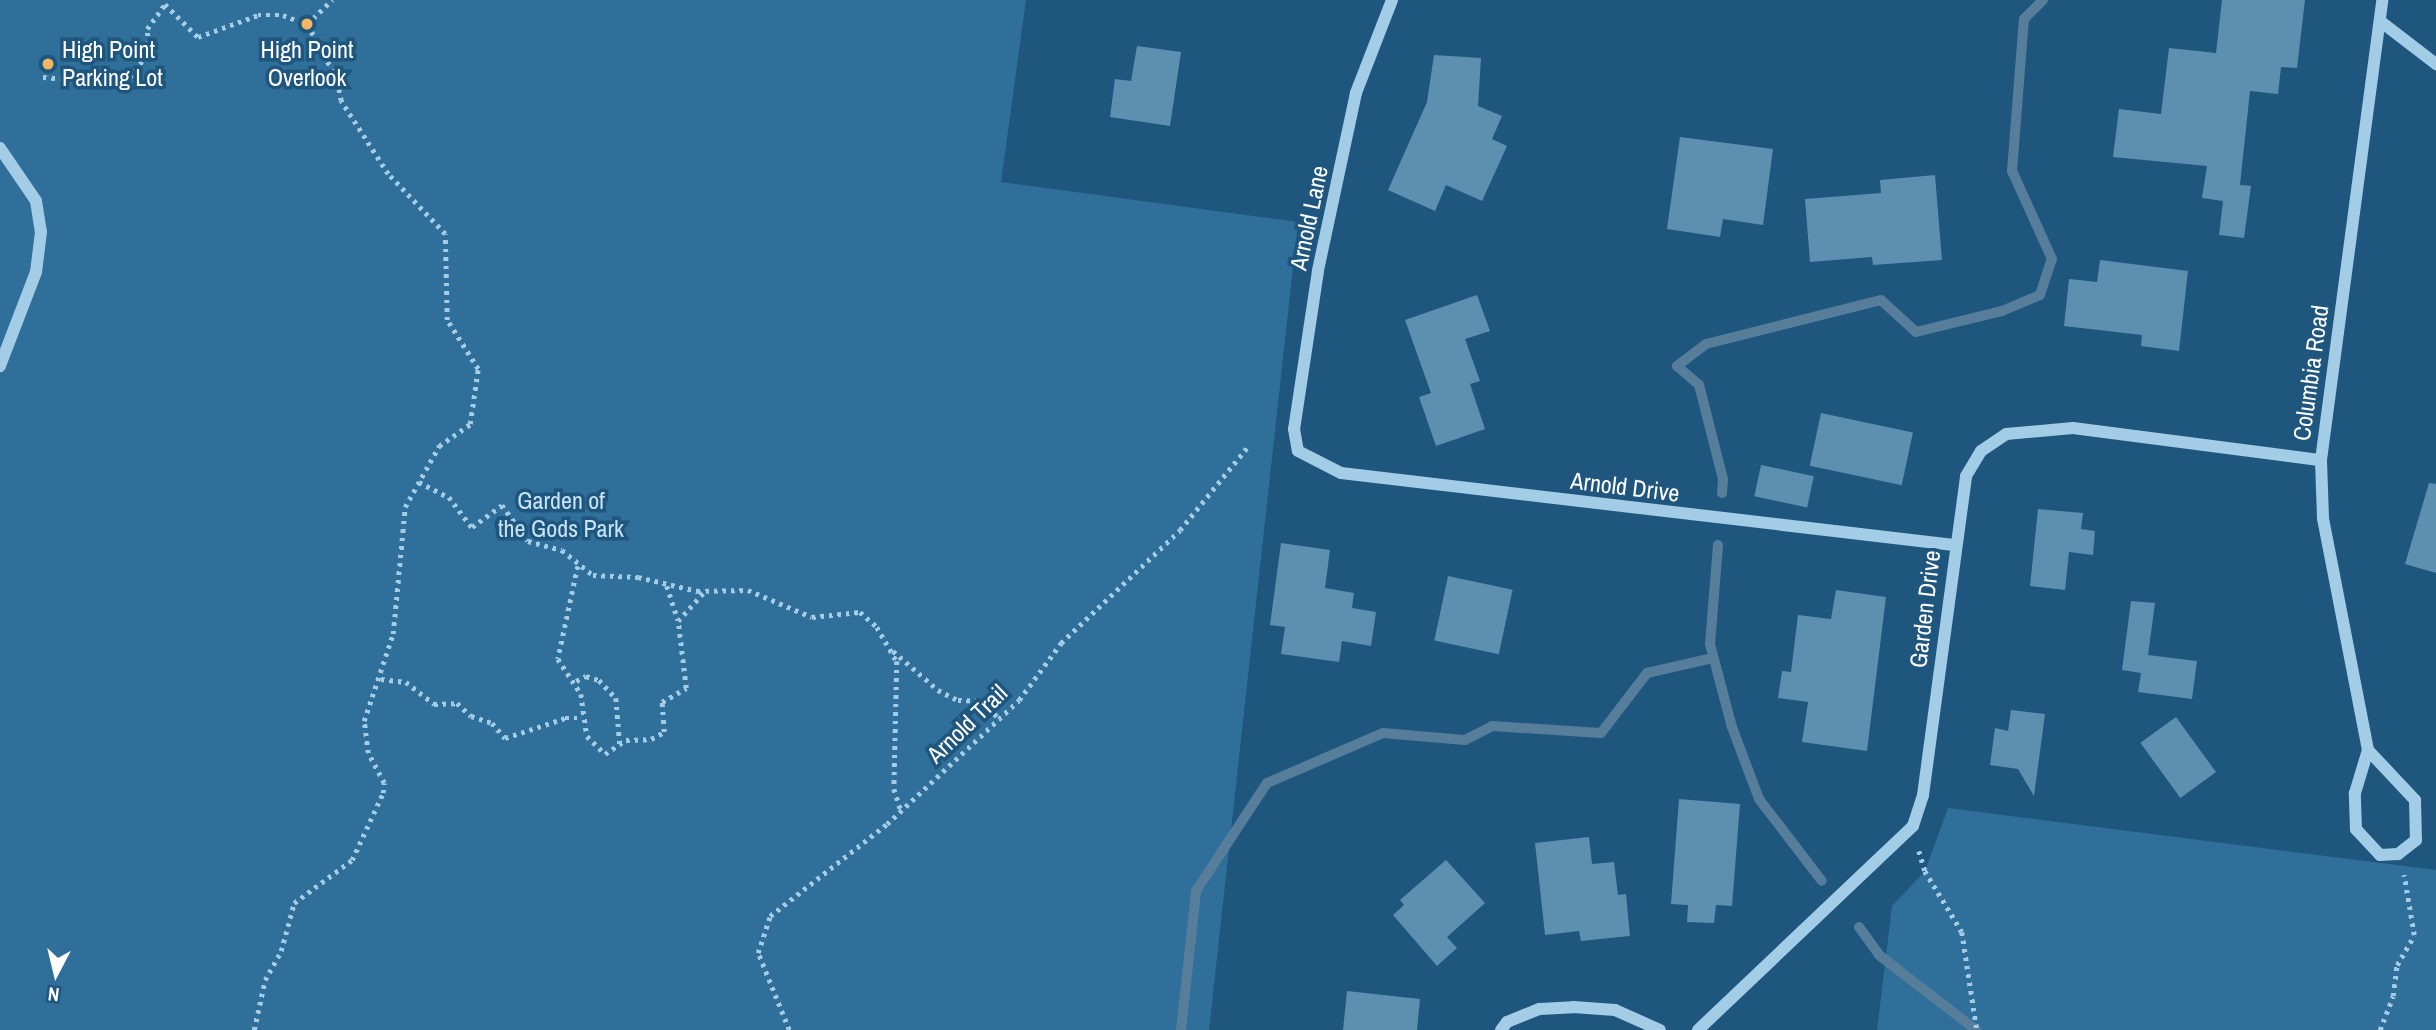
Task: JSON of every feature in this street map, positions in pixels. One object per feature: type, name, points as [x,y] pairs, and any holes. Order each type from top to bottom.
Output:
[{"type":"street","name":"Arnold Lane","points":[[1298,451],[1294,429],[1318,271],[1356,93],[1373,40],[1392,0]]},
{"type":"street","name":"Columbia Road","points":[[2382,0],[2321,460],[2323,518],[2368,750],[2355,793],[2356,829],[2380,855],[2398,854]]},
{"type":"street","points":[[2380,21],[2436,64]]},
{"type":"street","points":[[0,148],[36,201],[41,232],[36,272],[0,366]]},
{"type":"street","name":"Garden Drive","points":[[1698,1030],[1913,826],[1923,795],[1954,545],[1966,477],[1981,451],[2006,434],[2073,428],[2321,460]]},
{"type":"street","name":"Arnold Drive","points":[[1298,451],[1341,473],[1954,545]]},
{"type":"street","points":[[2368,750],[2415,800],[2416,840],[2398,854]]},
{"type":"street","points":[[1501,1030],[1507,1022],[1541,1009],[1573,1007],[1615,1010],[1660,1030]]},
{"type":"path","points":[[307,24],[332,0]]},
{"type":"path","points":[[43,77],[124,85],[148,53],[147,29],[165,4],[198,37],[258,15],[283,15],[307,24],[337,80],[341,101],[388,174],[445,234],[447,320],[478,369],[470,424],[439,446],[405,507],[393,635],[364,720],[368,753],[384,783],[383,793],[352,860],[294,902],[281,951],[265,980],[254,1030]]},
{"type":"path","name":"Arnold Trail","points":[[789,1030],[758,953],[765,924],[901,811],[999,719],[1061,643],[1180,530],[1250,445]]},
{"type":"path","points":[[419,482],[449,497],[472,527],[502,505],[528,541],[562,550],[578,566],[603,577],[627,576],[706,590],[748,590],[812,617],[860,612],[892,650],[938,690],[958,700],[983,701],[999,719]]},
{"type":"path","points":[[578,566],[558,652],[561,670],[576,681],[581,718],[598,751],[610,753],[620,746],[659,737],[665,725],[662,702],[686,688],[678,621],[667,585]]},
{"type":"path","points":[[678,621],[706,590]]},
{"type":"path","points":[[892,650],[898,675],[894,789],[901,811]]},
{"type":"path","points":[[576,681],[586,676],[599,680],[616,698],[620,746]]},
{"type":"path","points":[[380,679],[406,682],[434,704],[457,703],[471,716],[492,723],[505,738],[565,718],[581,718]]},
{"type":"path","points":[[1913,826],[1925,871],[1962,932],[1977,1030]]},
{"type":"path","points":[[2379,1030],[2393,996],[2397,965],[2414,935],[2398,854]]},
{"type":"green space","name":"Garden of the Gods Park","points":[[0,0],[1026,0],[1001,182],[1298,222],[1209,1030],[0,1030]]},
{"type":"green space","points":[[1948,808],[2436,870],[2436,1030],[1877,1030],[1892,906],[1925,871]]},
{"type":"building","points":[[2222,0],[2305,0],[2297,68],[2281,67],[2278,94],[2250,91],[2240,185],[2251,186],[2244,238],[2219,235],[2223,201],[2202,198],[2207,166],[2113,157],[2119,109],[2161,114],[2169,48],[2216,53]]},
{"type":"building","points":[[1137,46],[1181,52],[1170,126],[1110,117],[1115,79],[1131,81]]},
{"type":"building","points":[[1434,55],[1481,58],[1478,106],[1502,116],[1492,139],[1507,146],[1482,201],[1446,185],[1435,211],[1388,190],[1427,102]]},
{"type":"building","points":[[1680,137],[1773,149],[1763,225],[1723,219],[1720,237],[1667,229]]},
{"type":"building","points":[[1935,175],[1942,260],[1873,265],[1872,257],[1810,262],[1805,199],[1881,193],[1880,180]]},
{"type":"building","points":[[2100,260],[2188,271],[2179,351],[2141,346],[2142,335],[2064,326],[2069,279],[2097,282]]},
{"type":"building","points":[[1477,295],[1490,331],[1465,339],[1480,381],[1470,384],[1485,429],[1436,446],[1419,397],[1431,393],[1405,320]]},
{"type":"building","points":[[1821,413],[1913,433],[1902,485],[1810,466]]},
{"type":"building","points":[[1761,465],[1814,476],[1807,508],[1754,496]]},
{"type":"building","points":[[2429,483],[2436,484],[2436,573],[2405,564]]},
{"type":"building","points":[[2038,509],[2083,513],[2081,529],[2095,531],[2093,555],[2069,552],[2065,590],[2030,586]]},
{"type":"building","points":[[1281,543],[1330,550],[1325,588],[1354,593],[1352,608],[1376,612],[1371,646],[1342,641],[1339,662],[1281,654],[1285,627],[1270,625]]},
{"type":"building","points":[[1448,576],[1513,590],[1499,654],[1434,641]]},
{"type":"building","points":[[1836,590],[1886,597],[1867,751],[1802,742],[1808,702],[1778,698],[1782,671],[1791,672],[1798,615],[1831,619]]},
{"type":"building","points":[[2131,601],[2155,603],[2148,655],[2197,661],[2192,699],[2138,692],[2141,673],[2122,670]]},
{"type":"building","points":[[2011,710],[2045,714],[2034,796],[2018,769],[1990,765],[1995,728],[2008,731]]},
{"type":"building","points":[[2176,717],[2216,772],[2180,798],[2140,743]]},
{"type":"building","points":[[1679,799],[1740,804],[1732,906],[1716,905],[1714,923],[1687,922],[1688,905],[1671,904]]},
{"type":"building","points":[[1589,837],[1592,864],[1614,862],[1618,895],[1626,894],[1630,936],[1581,941],[1579,931],[1545,935],[1535,843]]},
{"type":"building","points":[[1446,860],[1485,903],[1447,937],[1457,948],[1437,966],[1393,915],[1404,905],[1400,900]]},
{"type":"building","points":[[1347,991],[1420,999],[1417,1030],[1343,1030]]},
{"type":"waterway","points":[[1722,493],[1723,479],[1699,385],[1677,366],[1706,344],[1881,300],[1916,332],[2002,311],[2040,295],[2052,259],[2012,171],[2024,19],[2043,0]]},
{"type":"waterway","points":[[1718,545],[1710,644],[1732,727],[1759,799],[1822,881]]},
{"type":"waterway","points":[[1181,1030],[1196,891],[1267,783],[1383,733],[1465,740],[1492,726],[1601,733],[1647,673],[1713,658]]},
{"type":"waterway","points":[[1859,927],[1879,955],[1976,1030]]},
{"type":"place","name":"High Point Overlook","points":[[307,24]]},
{"type":"place","name":"High Point Parking Lot","points":[[48,64]]}]
